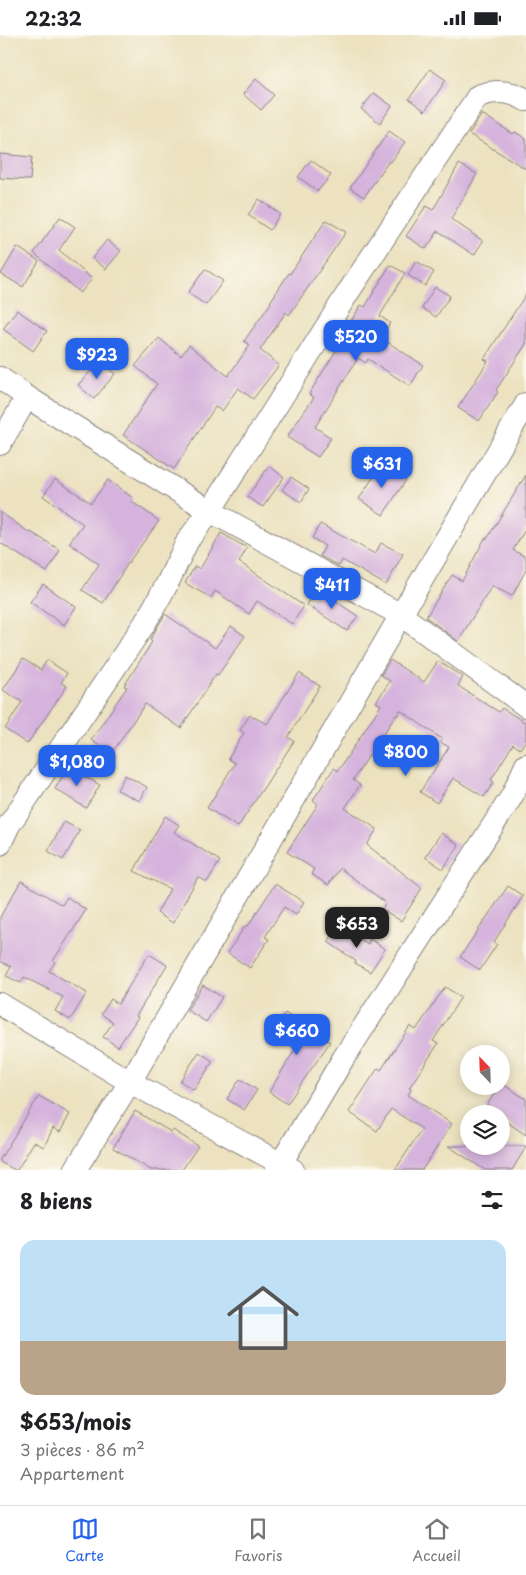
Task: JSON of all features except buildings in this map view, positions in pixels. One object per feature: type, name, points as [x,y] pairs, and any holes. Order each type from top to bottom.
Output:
[{"type":"street","points":[[0,844],[9,825],[145,623],[167,584],[188,540],[210,511],[349,291],[478,96],[490,91],[502,92],[520,96],[526,100]]},
{"type":"street","points":[[0,378],[27,397],[210,511],[401,615],[526,706]]},
{"type":"street","points":[[0,443],[27,397]]},
{"type":"street","points":[[75,1170],[130,1082],[401,615],[526,404]]},
{"type":"street","points":[[0,1004],[130,1082],[284,1167],[343,1059],[512,796],[526,765]]}]
